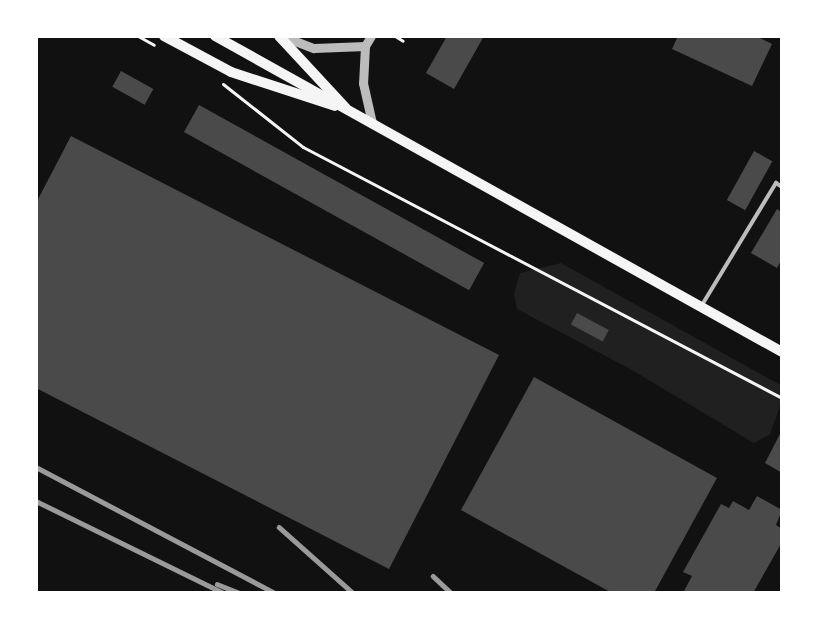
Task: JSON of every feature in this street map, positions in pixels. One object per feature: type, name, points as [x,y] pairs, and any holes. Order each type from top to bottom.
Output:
[{"type":"main road","points":[[164,36],[231,72],[349,110]]},
{"type":"main road","points":[[215,36],[782,352]]},
{"type":"main road","points":[[280,36],[349,110]]},
{"type":"street","points":[[280,36],[314,48],[365,46]]},
{"type":"street","points":[[371,36],[365,46],[363,83],[372,123]]},
{"type":"lane","points":[[701,307],[776,183],[782,187]]},
{"type":"path","points":[[138,36],[159,48]]},
{"type":"path","points":[[395,36],[403,41]]},
{"type":"path","points":[[222,83],[303,147],[782,398]]},
{"type":"shaded area","points":[[561,263],[782,386],[782,400],[770,434],[754,443],[632,370],[517,309],[514,294],[520,273]]},
{"type":"building","points":[[447,36],[484,36],[454,89],[426,73]]},
{"type":"building","points":[[678,36],[756,36],[772,44],[752,86],[672,49]]},
{"type":"building","points":[[121,71],[153,89],[145,105],[112,87]]},
{"type":"building","points":[[199,105],[484,263],[469,290],[184,132]]},
{"type":"building","points":[[71,136],[499,355],[389,569],[36,388],[36,203]]},
{"type":"building","points":[[754,151],[772,161],[745,210],[727,200]]},
{"type":"building","points":[[777,209],[782,212],[782,259],[777,268],[751,253]]},
{"type":"building","points":[[577,313],[609,330],[603,341],[571,324]]},
{"type":"building","points":[[534,377],[717,478],[654,593],[612,593],[461,510]]},
{"type":"building","points":[[782,430],[782,473],[765,463]]},
{"type":"building","points":[[757,496],[782,510],[776,525],[782,529],[782,542],[753,593],[683,593],[692,576],[683,572],[721,504],[729,508],[733,501],[749,510]]},
{"type":"railway","points":[[36,467],[275,593]]},
{"type":"railway","points":[[36,501],[224,593]]},
{"type":"railway","points":[[279,527],[353,593]]},
{"type":"railway","points":[[433,576],[451,593]]},
{"type":"railway","points":[[217,584],[239,593]]}]
